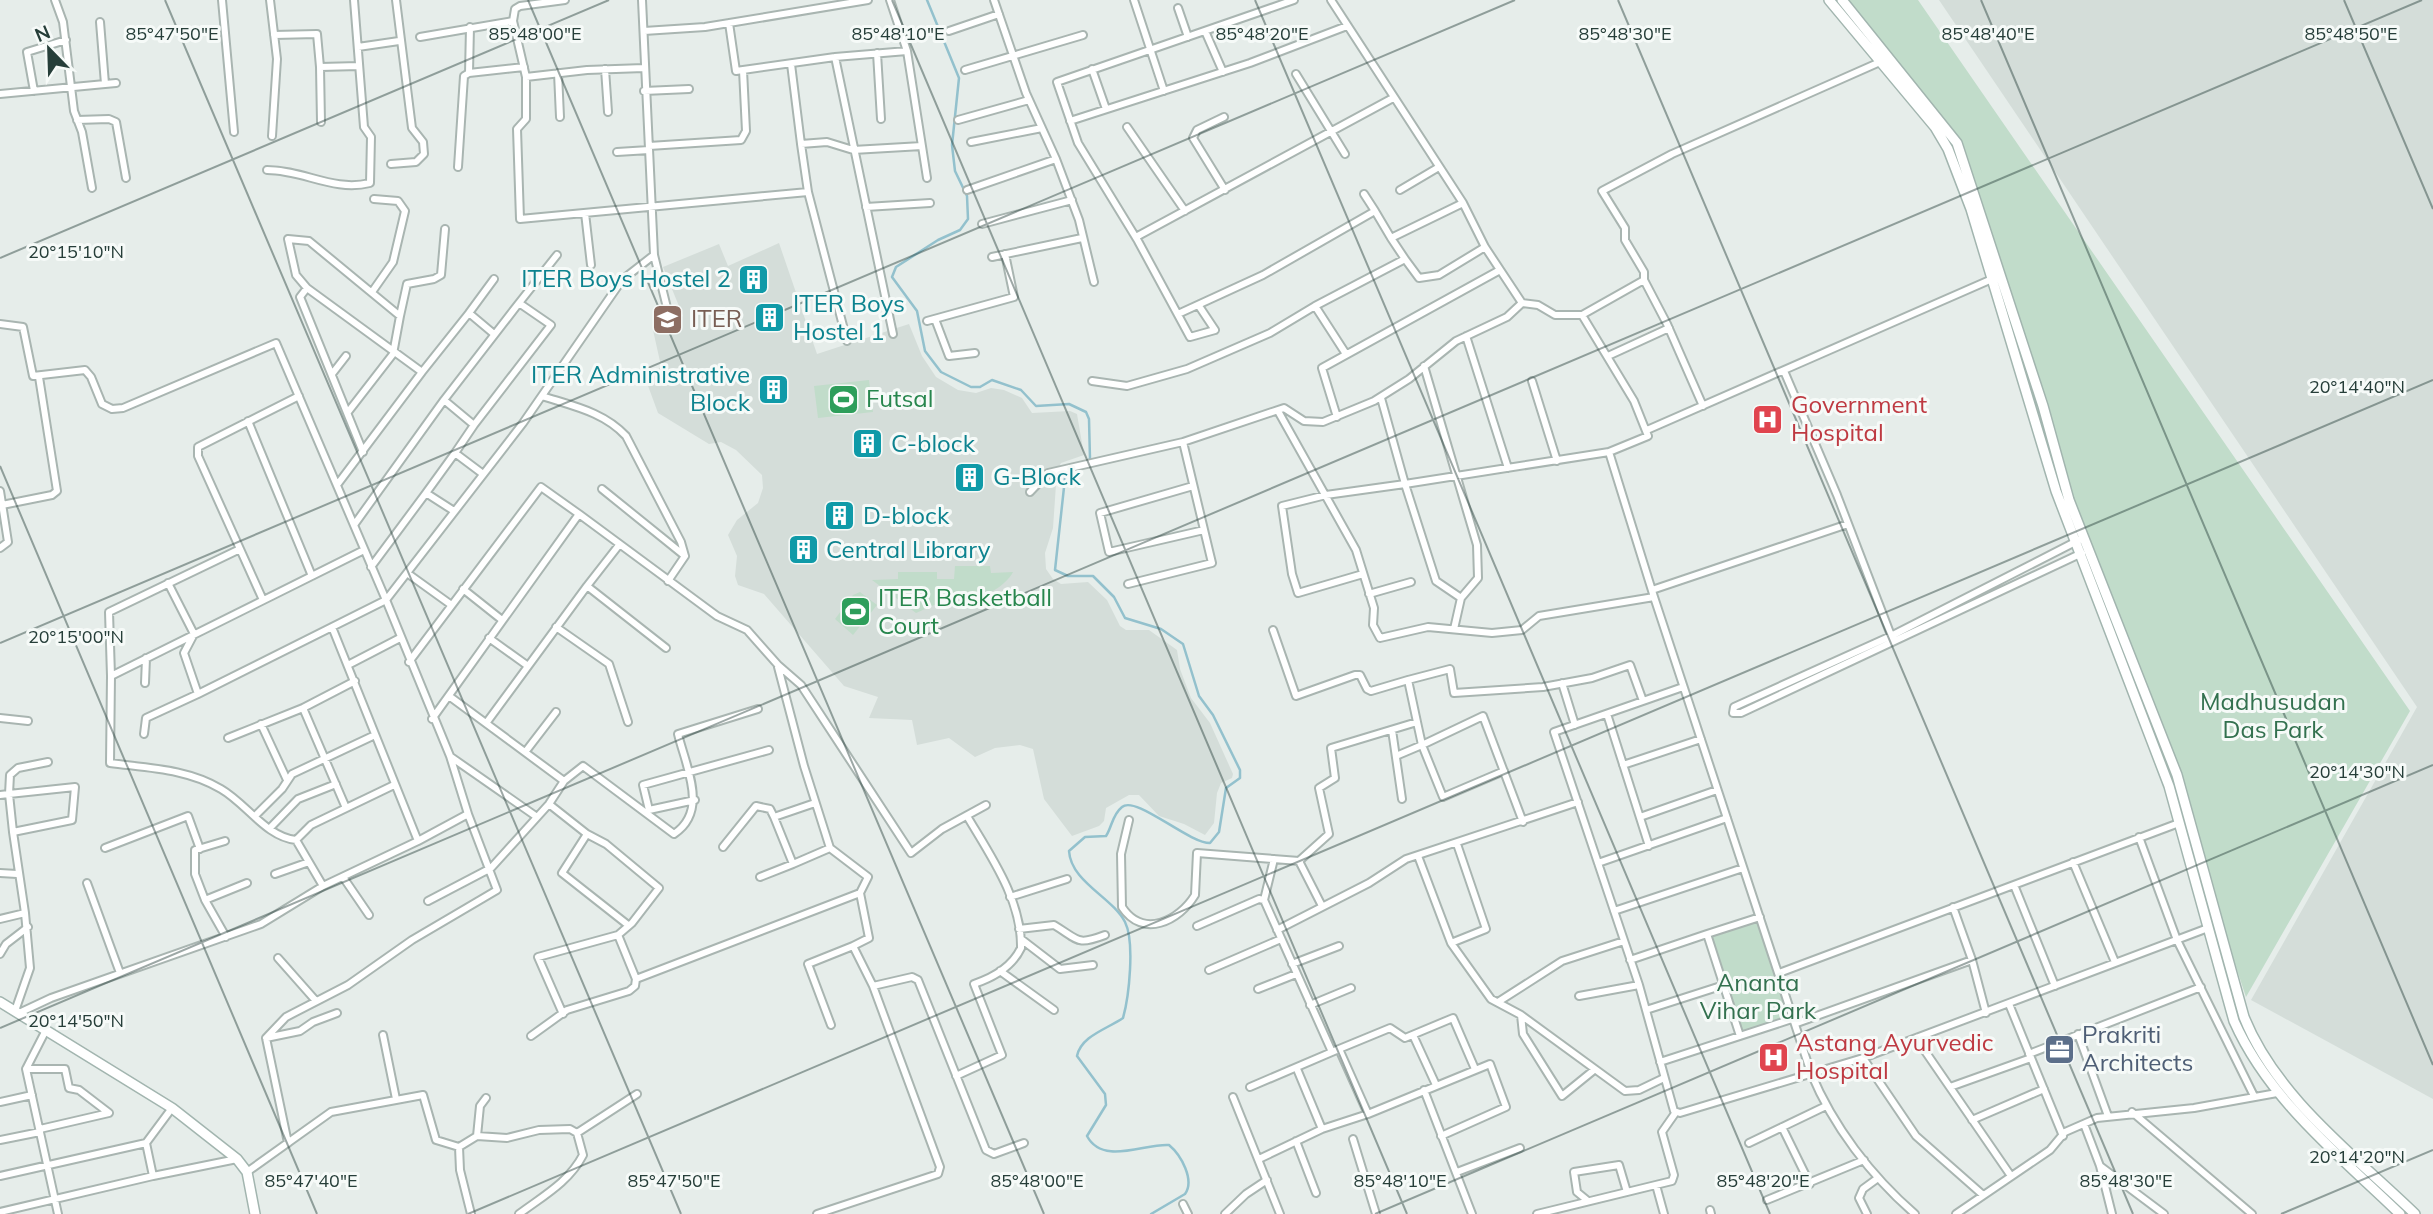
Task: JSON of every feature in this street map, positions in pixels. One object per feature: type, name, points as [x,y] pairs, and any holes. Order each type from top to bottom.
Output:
[{"type":"main road","points":[[1829,0],[1935,127],[1948,149],[1992,279],[2010,320]]},
{"type":"main road","points":[[1842,0],[1957,143],[2078,541],[2177,775],[2244,1017],[2253,1040],[2264,1062],[2296,1098],[2415,1214]]},
{"type":"main road","points":[[2083,552],[2158,753],[2234,1021],[2247,1051],[2277,1093],[2399,1213]]},
{"type":"main road","points":[[0,1002],[172,1108],[237,1159],[247,1172],[256,1214]]},
{"type":"street","points":[[55,0],[66,40],[70,87],[92,187]]},
{"type":"street","points":[[222,0],[234,132]]},
{"type":"street","points":[[270,0],[276,60],[272,136]]},
{"type":"street","points":[[267,170],[286,170],[328,185],[351,188],[370,183],[371,137],[364,127],[354,0]]},
{"type":"street","points":[[391,164],[416,162],[424,154],[422,138],[412,128],[396,0]]},
{"type":"street","points":[[565,0],[515,9],[513,21],[526,77],[526,119],[517,129],[520,219],[808,192]]},
{"type":"street","points":[[642,0],[644,91],[654,255],[672,328]]},
{"type":"street","points":[[644,31],[729,23],[868,0]]},
{"type":"street","points":[[890,0],[907,51],[927,178]]},
{"type":"street","points":[[994,0],[1029,100],[1072,200],[1094,282]]},
{"type":"street","points":[[1134,0],[1164,91]]},
{"type":"street","points":[[1199,306],[1215,330],[1190,337],[1136,237],[1077,143],[1057,82],[1294,0]]},
{"type":"street","points":[[1331,0],[1463,203],[1486,247],[1522,303]]},
{"type":"street","points":[[1178,8],[1188,37]]},
{"type":"street","points":[[949,31],[999,14]]},
{"type":"street","points":[[420,37],[513,21]]},
{"type":"street","points":[[100,22],[105,84]]},
{"type":"street","points":[[729,23],[736,71],[835,57],[907,51]]},
{"type":"street","points":[[1070,121],[1223,72],[1347,26]]},
{"type":"street","points":[[458,167],[462,85],[469,73],[470,27]]},
{"type":"street","points":[[1205,31],[1223,72]]},
{"type":"street","points":[[274,35],[317,34],[321,122]]},
{"type":"street","points":[[965,70],[1083,35]]},
{"type":"street","points":[[34,91],[27,52],[66,40]]},
{"type":"street","points":[[358,47],[400,41]]},
{"type":"street","points":[[877,53],[881,119]]},
{"type":"street","points":[[835,57],[893,334]]},
{"type":"street","points":[[1703,406],[1669,328],[1644,280],[1644,272],[1625,240],[1625,228],[1602,191],[1672,154],[1880,62]]},
{"type":"street","points":[[791,64],[808,192],[847,341]]},
{"type":"street","points":[[320,67],[359,66]]},
{"type":"street","points":[[469,73],[524,67]]},
{"type":"street","points":[[526,77],[644,68]]},
{"type":"street","points":[[605,69],[608,112]]},
{"type":"street","points":[[1092,69],[1106,109]]},
{"type":"street","points":[[617,152],[741,140],[746,131],[743,70]]},
{"type":"street","points":[[558,74],[560,117]]},
{"type":"street","points":[[1296,74],[1329,133],[1345,153]]},
{"type":"street","points":[[0,94],[116,83]]},
{"type":"street","points":[[644,91],[689,89]]},
{"type":"street","points":[[1136,237],[1393,98]]},
{"type":"street","points":[[958,120],[1029,100]]},
{"type":"street","points":[[1224,117],[1197,130],[1193,138],[1225,190]]},
{"type":"street","points":[[77,120],[109,119],[116,122],[126,178]]},
{"type":"street","points":[[1127,127],[1185,211]]},
{"type":"street","points":[[971,142],[1042,128]]},
{"type":"street","points":[[801,144],[827,142],[853,150],[922,146]]},
{"type":"street","points":[[967,190],[1056,159]]},
{"type":"street","points":[[1400,190],[1439,167]]},
{"type":"street","points":[[1364,194],[1419,278],[1439,275],[1486,247]]},
{"type":"street","points":[[372,292],[395,254],[405,208],[398,201],[374,199]]},
{"type":"street","points":[[982,224],[1072,200]]},
{"type":"street","points":[[866,207],[930,203]]},
{"type":"street","points":[[1391,238],[1463,203]]},
{"type":"street","points":[[1178,314],[1263,275],[1375,211]]},
{"type":"street","points":[[585,213],[591,265]]},
{"type":"street","points":[[348,412],[393,354],[407,284],[441,275],[445,229]]},
{"type":"street","points":[[992,257],[1082,238]]},
{"type":"street","points":[[400,316],[328,260],[309,241],[288,239],[296,275],[307,288],[393,354],[422,372]]},
{"type":"street","points":[[926,321],[1014,298],[1005,254]]},
{"type":"street","points":[[354,525],[444,400],[557,255]]},
{"type":"street","points":[[144,734],[146,718],[386,600],[542,396],[622,280],[654,255]]},
{"type":"street","points":[[1092,381],[1127,386],[1187,369],[1270,333],[1315,306],[1405,260]]},
{"type":"street","points":[[1336,416],[1322,368],[1500,270]]},
{"type":"street","points":[[337,485],[494,279]]},
{"type":"street","points":[[1647,430],[1992,279]]},
{"type":"street","points":[[1030,492],[1039,480],[1052,472],[1183,442],[1284,408],[1304,421],[1323,422],[1381,397],[1466,336],[1507,317],[1522,303],[1538,304],[1555,315],[1582,315],[1644,280]]},
{"type":"street","points":[[307,288],[300,297],[363,452]]},
{"type":"street","points":[[371,567],[474,425],[551,326],[519,303]]},
{"type":"street","points":[[1315,306],[1346,354]]},
{"type":"street","points":[[468,313],[494,334]]},
{"type":"street","points":[[1363,574],[1311,592],[1310,589],[1301,593],[1297,590],[1282,506],[1326,495],[1609,452],[1644,439],[1647,430],[1608,356],[1582,315]]},
{"type":"street","points":[[935,319],[948,356],[975,353]]},
{"type":"street","points":[[0,324],[23,327],[31,373],[39,377],[88,371],[102,404],[112,409],[123,408],[276,343],[386,600],[432,719],[450,756],[468,814],[491,868],[497,890],[412,940],[348,985],[286,1017],[266,1038]]},
{"type":"street","points":[[1608,356],[1669,328]]},
{"type":"street","points":[[1466,336],[1508,468]]},
{"type":"street","points":[[332,374],[346,356]]},
{"type":"street","points":[[1424,366],[1477,545],[1478,578],[1461,598],[1454,629]]},
{"type":"street","points":[[1784,371],[1848,524],[1892,640]]},
{"type":"street","points":[[2,505],[52,495],[57,491],[39,377]]},
{"type":"street","points":[[1532,381],[1557,461]]},
{"type":"street","points":[[542,396],[599,415],[615,424],[626,436],[681,542],[685,556]]},
{"type":"street","points":[[263,600],[197,450],[248,421],[299,397]]},
{"type":"street","points":[[1381,397],[1436,581],[1461,598]]},
{"type":"street","points":[[444,400],[474,425]]},
{"type":"street","points":[[1278,411],[1356,550],[1374,608],[1373,625],[1380,638],[1428,626],[1492,633],[1522,630],[1539,616],[1653,594],[1848,524]]},
{"type":"street","points":[[248,421],[312,576]]},
{"type":"street","points":[[1128,584],[1212,564],[1183,442]]},
{"type":"street","points":[[1609,452],[1700,739],[1796,1020],[1811,1073],[1826,1106],[1864,1160],[1878,1178],[1915,1214]]},
{"type":"street","points":[[455,453],[483,474]]},
{"type":"street","points":[[1193,486],[1100,513],[1109,552],[1204,530]]},
{"type":"street","points":[[409,662],[450,604],[541,487],[717,617],[747,631],[778,665],[801,685],[911,853],[986,805]]},
{"type":"street","points":[[602,489],[685,556]]},
{"type":"street","points":[[0,491],[8,542],[0,548]]},
{"type":"street","points":[[426,493],[454,511]]},
{"type":"street","points":[[432,719],[579,514]]},
{"type":"street","points":[[2078,541],[1892,640],[1734,706],[1733,713],[1741,713],[2083,552]]},
{"type":"street","points":[[487,722],[619,545]]},
{"type":"street","points":[[240,548],[109,612],[110,763],[191,774],[222,789],[280,839],[296,841]]},
{"type":"street","points":[[111,676],[364,550]]},
{"type":"street","points":[[668,581],[685,556]]},
{"type":"street","points":[[407,573],[450,604]]},
{"type":"street","points":[[1369,594],[1411,582]]},
{"type":"street","points":[[168,583],[194,634]]},
{"type":"street","points":[[587,586],[666,648]]},
{"type":"street","points":[[463,589],[502,620]]},
{"type":"street","points":[[332,627],[418,841]]},
{"type":"street","points":[[556,627],[609,664],[628,722]]},
{"type":"street","points":[[1273,630],[1296,696],[1355,675],[1360,675],[1367,689],[1371,691],[1450,669],[1454,693],[1562,683],[1630,665],[1643,701]]},
{"type":"street","points":[[194,634],[184,653],[198,694]]},
{"type":"street","points":[[348,665],[400,638]]},
{"type":"street","points":[[489,638],[528,666]]},
{"type":"street","points":[[145,683],[146,658]]},
{"type":"street","points":[[778,665],[815,803],[830,848],[868,877],[860,893],[869,938],[808,964],[831,1025]]},
{"type":"street","points":[[1408,680],[1422,745],[1443,797],[1504,771]]},
{"type":"street","points":[[228,738],[303,708],[355,681]]},
{"type":"street","points":[[1562,683],[1575,725]]},
{"type":"street","points":[[1676,1112],[1639,985],[1554,732],[1684,687]]},
{"type":"street","points":[[449,696],[564,781]]},
{"type":"street","points":[[303,708],[346,808]]},
{"type":"street","points":[[428,901],[491,868],[549,804],[564,781],[583,766],[674,834],[690,819],[695,800],[678,734],[758,709]]},
{"type":"street","points":[[526,751],[556,712]]},
{"type":"street","points":[[1607,714],[1648,845]]},
{"type":"street","points":[[1396,756],[1483,716],[1523,821]]},
{"type":"street","points":[[0,718],[28,721]]},
{"type":"street","points":[[1129,820],[1121,854],[1120,901],[1124,911],[1140,922],[1150,925],[1169,922],[1194,898],[1196,856],[1199,851],[1299,861],[1329,834],[1318,788],[1335,778],[1331,748],[1417,722]]},
{"type":"street","points":[[261,724],[288,780]]},
{"type":"street","points":[[1392,730],[1402,799]]},
{"type":"street","points":[[255,816],[292,774],[375,735]]},
{"type":"street","points":[[1623,765],[1700,739]]},
{"type":"street","points":[[695,800],[649,810],[643,785],[688,775],[769,750]]},
{"type":"street","points":[[450,756],[537,817]]},
{"type":"street","points":[[17,1012],[30,968],[28,927],[17,874],[9,793],[13,771],[48,762]]},
{"type":"street","points":[[270,828],[298,799],[336,784]]},
{"type":"street","points":[[296,841],[311,825],[394,785]]},
{"type":"street","points":[[0,795],[75,787],[72,820],[13,832]]},
{"type":"street","points":[[1640,817],[1717,790]]},
{"type":"street","points":[[774,817],[815,803]]},
{"type":"street","points":[[1277,930],[1368,883],[1406,859],[1578,803]]},
{"type":"street","points":[[549,804],[587,834],[606,844],[659,888],[618,935],[538,957],[563,1014]]},
{"type":"street","points":[[723,847],[756,806],[770,809],[793,864]]},
{"type":"street","points":[[17,1012],[261,924],[323,886],[468,814]]},
{"type":"street","points":[[105,848],[188,816],[200,849]]},
{"type":"street","points":[[956,1076],[1002,1055],[974,984],[990,979],[1018,954],[1021,939],[1010,897],[995,862],[967,816]]},
{"type":"street","points":[[1598,863],[1727,818]]},
{"type":"street","points":[[1779,972],[2179,823]]},
{"type":"street","points":[[587,834],[562,873],[628,925]]},
{"type":"street","points":[[2139,837],[2178,940],[2254,1096]]},
{"type":"street","points":[[225,841],[195,850],[195,874],[205,900],[226,937]]},
{"type":"street","points":[[296,841],[323,886]]},
{"type":"street","points":[[1451,943],[1486,929],[1457,844]]},
{"type":"street","points":[[760,877],[830,848]]},
{"type":"street","points":[[1418,856],[1451,943],[1491,999],[1521,1015],[1625,1091],[1639,1090],[1664,1078]]},
{"type":"street","points":[[1274,859],[1264,900],[1311,1005],[1368,1114]]},
{"type":"street","points":[[1299,861],[1322,906]]},
{"type":"street","points":[[275,874],[309,862]]},
{"type":"street","points":[[2073,862],[2115,962]]},
{"type":"street","points":[[1614,911],[1743,868]]},
{"type":"street","points":[[0,873],[17,874]]},
{"type":"street","points":[[343,877],[369,915]]},
{"type":"street","points":[[1010,897],[1067,879]]},
{"type":"street","points":[[87,883],[120,973]]},
{"type":"street","points":[[205,900],[247,883]]},
{"type":"street","points":[[2014,885],[2055,986]]},
{"type":"street","points":[[636,979],[860,893]]},
{"type":"street","points":[[1197,926],[1264,900]]},
{"type":"street","points":[[1953,907],[1972,960],[1986,1013]]},
{"type":"street","points":[[0,919],[25,913]]},
{"type":"street","points":[[1630,960],[1760,917]]},
{"type":"street","points":[[1018,929],[1055,925],[1081,942],[1105,935]]},
{"type":"street","points":[[0,954],[6,944],[28,927]]},
{"type":"street","points":[[1676,1112],[1863,1058],[2208,928]]},
{"type":"street","points":[[1707,934],[1740,1035]]},
{"type":"street","points":[[531,1036],[563,1014],[629,991],[635,986],[636,979],[618,935]]},
{"type":"street","points":[[1021,939],[1060,969],[1093,965]]},
{"type":"street","points":[[1209,970],[1281,939]]},
{"type":"street","points":[[1498,1002],[1562,961],[1624,941]]},
{"type":"street","points":[[817,1214],[938,1174],[940,1167],[873,986],[853,946]]},
{"type":"street","points":[[1292,964],[1339,946]]},
{"type":"street","points":[[278,958],[316,1001]]},
{"type":"street","points":[[1660,1062],[1740,1035],[1796,1020],[1972,960]]},
{"type":"street","points":[[1000,971],[1054,1010]]},
{"type":"street","points":[[1258,989],[1296,974]]},
{"type":"street","points":[[873,986],[912,977],[918,980],[989,1152],[998,1154],[1024,1143]]},
{"type":"street","points":[[1579,996],[1639,985]]},
{"type":"street","points":[[1646,1010],[1724,985]]},
{"type":"street","points":[[1950,1087],[2200,987]]},
{"type":"street","points":[[1311,1005],[1351,988]]},
{"type":"street","points":[[2009,1004],[2063,1136]]},
{"type":"street","points":[[266,1038],[300,1031],[313,1021],[337,1013]]},
{"type":"street","points":[[1521,1015],[1523,1034],[1562,1096],[1594,1070]]},
{"type":"street","points":[[1250,1087],[1390,1028],[1405,1038],[1453,1018],[1475,1069]]},
{"type":"street","points":[[46,1030],[26,1069],[58,1214]]},
{"type":"street","points":[[2078,1034],[2108,1116]]},
{"type":"street","points":[[383,1035],[397,1099]]},
{"type":"street","points":[[1413,1035],[1436,1086]]},
{"type":"street","points":[[266,1038],[288,1143]]},
{"type":"street","points":[[1916,1038],[2011,1176]]},
{"type":"street","points":[[1863,1058],[1916,1136],[1983,1195]]},
{"type":"street","points":[[1259,1159],[1322,1129],[1368,1114],[1490,1063],[1506,1107],[1441,1136]]},
{"type":"street","points":[[0,1140],[109,1113],[79,1090],[69,1088],[65,1069],[26,1069]]},
{"type":"street","points":[[1297,1069],[1322,1129]]},
{"type":"street","points":[[1972,1120],[2044,1089]]},
{"type":"street","points":[[1424,1090],[1472,1214]]},
{"type":"street","points":[[1956,1214],[2050,1150],[2065,1132],[2084,1124],[2132,1112],[2193,1108],[2277,1093]]},
{"type":"street","points":[[578,1133],[637,1094]]},
{"type":"street","points":[[0,1102],[32,1095]]},
{"type":"street","points":[[247,1172],[331,1112],[423,1095],[436,1140],[459,1147],[477,1136],[507,1138],[539,1130],[570,1129],[578,1133]]},
{"type":"street","points":[[1233,1097],[1280,1214]]},
{"type":"street","points":[[477,1136],[480,1106],[486,1098]]},
{"type":"street","points":[[1749,1143],[1826,1106]]},
{"type":"street","points":[[0,1176],[145,1143],[172,1108]]},
{"type":"street","points":[[1537,1214],[1672,1181],[1674,1175],[1662,1132],[1676,1112]]},
{"type":"street","points":[[2132,1112],[2252,1214]]},
{"type":"street","points":[[2084,1124],[2100,1166],[2112,1214]]},
{"type":"street","points":[[1782,1127],[1810,1184]]},
{"type":"street","points":[[519,1214],[566,1179],[577,1166],[583,1155],[578,1133]]},
{"type":"street","points":[[1353,1139],[1376,1214]]},
{"type":"street","points":[[1296,1141],[1316,1193]]},
{"type":"street","points":[[145,1143],[153,1175]]},
{"type":"street","points":[[459,1147],[460,1170],[471,1214]]},
{"type":"street","points":[[1457,1172],[1520,1148]]},
{"type":"street","points":[[0,1212],[153,1175],[237,1159]]},
{"type":"street","points":[[1766,1200],[1864,1160]]},
{"type":"street","points":[[1588,1201],[1577,1192],[1574,1172],[1619,1165],[1627,1192]]},
{"type":"street","points":[[2100,1166],[2164,1214]]},
{"type":"street","points":[[1867,1214],[1859,1198],[1863,1189],[1878,1178]]},
{"type":"street","points":[[1225,1214],[1245,1194],[1267,1180]]},
{"type":"street","points":[[1656,1185],[1664,1214]]},
{"type":"street","points":[[1183,1204],[1188,1214]]},
{"type":"shaded area","points":[[1939,0],[2433,0],[2433,1099],[2251,1000],[2417,707]]},
{"type":"shaded area","points":[[779,243],[817,354],[909,324],[922,356],[936,377],[958,390],[976,393],[991,388],[1004,390],[1022,398],[1032,413],[1070,411],[1077,414],[1084,455],[1061,463],[1057,470],[1053,528],[1045,553],[1046,569],[1053,579],[1061,584],[1088,582],[1107,600],[1120,626],[1126,630],[1149,630],[1177,650],[1180,669],[1191,698],[1210,723],[1233,774],[1232,778],[1221,783],[1217,793],[1214,823],[1205,835],[1184,824],[1159,816],[1139,795],[1129,795],[1106,808],[1104,821],[1099,826],[1072,836],[1044,799],[1033,749],[1020,745],[995,748],[975,757],[949,738],[917,745],[912,720],[869,718],[878,697],[844,686],[764,594],[738,585],[735,576],[737,556],[728,535],[737,520],[758,503],[763,488],[762,475],[736,450],[721,442],[709,444],[658,413],[647,383],[661,366],[653,330],[683,316],[663,267],[719,244],[728,266]]},
{"type":"green space","name":"Madhusudan Das Park","points":[[1842,0],[1918,0],[2410,711],[2246,997],[2147,700],[2087,550],[1962,143]]},
{"type":"green space","name":"Futsal","points":[[869,380],[873,412],[818,418],[814,386]]},
{"type":"green space","points":[[955,566],[990,566],[991,573],[1013,572],[1004,583],[982,597],[960,603],[960,599],[954,599],[953,607],[934,605],[916,613],[872,580],[898,579],[898,572],[937,572],[937,579],[954,579]]},
{"type":"green space","name":"ITER Basketball Court","points":[[860,592],[877,605],[853,635],[835,619],[853,595]]},
{"type":"green space","name":"Ananta Vihar Park","points":[[1759,919],[1794,1017],[1741,1035],[1710,935]]},
{"type":"waterway","points":[[927,0],[959,78],[952,145],[955,171],[967,196],[968,219],[960,230],[938,240],[896,267],[892,277],[917,311],[925,351],[941,372],[971,387],[980,387],[992,380],[1021,390],[1036,406],[1069,404],[1086,412],[1089,419],[1090,459],[1085,462]]},
{"type":"waterway","points":[[1066,469],[1055,570],[1068,576],[1093,576],[1114,597],[1125,618],[1161,629],[1183,644],[1199,696],[1213,715],[1240,770],[1240,778],[1226,788],[1219,832],[1210,843],[1189,836],[1150,813],[1129,805],[1119,810],[1106,836],[1085,837],[1069,851],[1077,872],[1119,913],[1125,922],[1130,942],[1129,984],[1123,1018],[1089,1038],[1079,1049],[1077,1056],[1105,1094],[1106,1105],[1087,1136],[1094,1145],[1114,1152],[1159,1145],[1169,1145],[1174,1149],[1185,1168],[1188,1188],[1185,1194],[1151,1214]]},
{"type":"place","name":"ITER Boys Hostel 2","points":[[754,279]]},
{"type":"place","name":"ITER Boys Hostel 1","points":[[770,318]]},
{"type":"place","name":"ITER","points":[[668,319]]},
{"type":"place","name":"ITER Administrative Block","points":[[773,389]]},
{"type":"place","name":"Futsal","points":[[843,399]]},
{"type":"place","name":"Government Hospital","points":[[1768,419]]},
{"type":"place","name":"C-block","points":[[868,444]]},
{"type":"place","name":"G-Block","points":[[970,477]]},
{"type":"place","name":"D-block","points":[[840,516]]},
{"type":"place","name":"Central Library","points":[[803,550]]},
{"type":"place","name":"ITER Basketball Court","points":[[855,612]]},
{"type":"place","name":"Prakriti Architects","points":[[2059,1049]]},
{"type":"place","name":"Astang Ayurvedic Hospital","points":[[1773,1057]]}]
